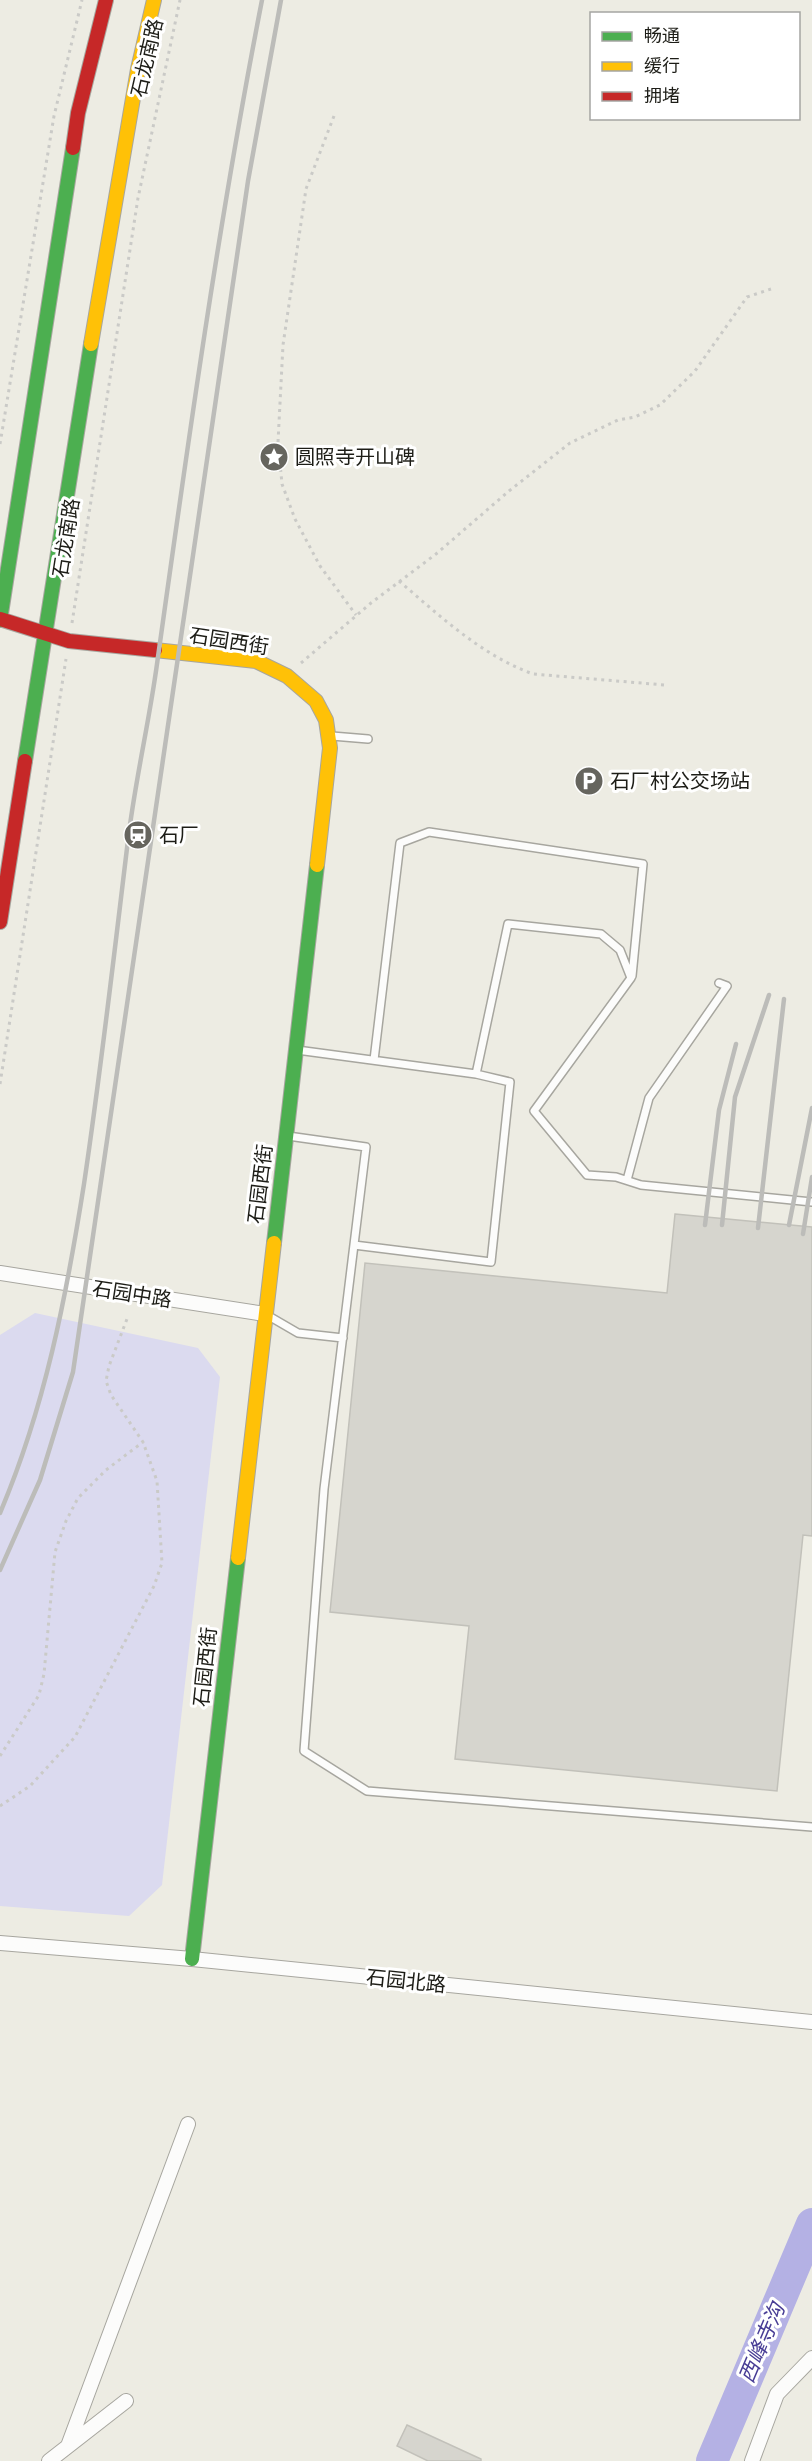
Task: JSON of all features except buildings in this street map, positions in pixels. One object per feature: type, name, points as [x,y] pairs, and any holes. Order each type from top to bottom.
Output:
[{"type":"street","points":[[0,619],[78,113],[106,0]]},
{"type":"street","name":"石龙南路","points":[[0,921],[100,283],[138,69],[154,0]]},
{"type":"street","name":"石园西街","points":[[0,619],[69,641],[256,661],[276,668],[286,676],[312,698],[326,718],[328,760],[192,1959]]},
{"type":"street","name":"石园中路","points":[[0,1273],[265,1314]]},
{"type":"street","name":"石园北路","points":[[0,1943],[192,1959],[812,2022]]},
{"type":"street","points":[[68,2446],[188,2124]]},
{"type":"street","points":[[752,2461],[777,2394],[812,2358]]},
{"type":"street","points":[[49,2461],[126,2401]]},
{"type":"lane","points":[[328,736],[368,739]]},
{"type":"lane","points":[[374,1060],[400,843],[429,832],[643,864],[631,978],[534,1111],[587,1175],[627,1180],[640,1185],[812,1202]]},
{"type":"lane","points":[[476,1074],[508,924],[601,934],[620,950],[631,978]]},
{"type":"lane","points":[[627,1180],[649,1098],[727,986],[719,983]]},
{"type":"lane","points":[[295,1049],[476,1074],[510,1082],[491,1262],[354,1245]]},
{"type":"lane","points":[[286,1136],[366,1147],[324,1489],[304,1751],[367,1791],[812,1827]]},
{"type":"lane","points":[[265,1314],[298,1333],[342,1338]]},
{"type":"path","points":[[0,444],[54,116],[82,0]]},
{"type":"path","name":"石龙南路","points":[[0,1084],[138,198],[180,0]]},
{"type":"path","points":[[334,116],[306,189],[283,345],[278,442],[282,484],[295,519],[320,566],[356,615]]},
{"type":"path","points":[[286,676],[356,615],[570,443],[618,420],[635,417],[660,405],[695,372],[747,297],[771,289]]},
{"type":"path","points":[[399,581],[483,649],[513,667],[532,674],[665,685]]},
{"type":"path","points":[[0,1806],[30,1786],[75,1737],[154,1586],[162,1563],[157,1482],[142,1442],[111,1395],[106,1381],[109,1366],[127,1319]]},
{"type":"path","points":[[0,1756],[39,1695],[44,1674],[54,1562],[66,1521],[78,1498],[106,1470],[142,1442]]},
{"type":"shaded area","points":[[35,1313],[198,1348],[220,1377],[162,1885],[129,1916],[0,1906],[0,1335]]},
{"type":"waterway","name":"西峰寺沟","points":[[712,2461],[812,2224]]},
{"type":"railway","points":[[0,1513],[30,1433],[42,1392],[77,1227],[96,1098],[131,818],[154,686],[218,248],[262,0]]},
{"type":"railway","points":[[0,1570],[40,1480],[73,1372],[248,181],[281,0]]},
{"type":"railway","points":[[722,1225],[735,1097],[769,995]]},
{"type":"railway","points":[[758,1228],[784,999]]},
{"type":"railway","points":[[705,1225],[719,1110],[736,1044]]},
{"type":"railway","points":[[789,1225],[812,1108]]},
{"type":"railway","points":[[803,1234],[812,1177]]},
{"type":"traffic: fast","points":[[0,620],[73,148]]},
{"type":"traffic: fast","points":[[25,761],[91,344]]},
{"type":"traffic: fast","points":[[274,1243],[317,865]]},
{"type":"traffic: fast","points":[[192,1959],[238,1558]]},
{"type":"traffic: slow","points":[[91,344],[138,69],[154,0]]},
{"type":"traffic: slow","points":[[155,650],[256,661],[287,676],[316,701],[326,720],[330,748],[317,865]]},
{"type":"traffic: slow","points":[[238,1558],[274,1243]]},
{"type":"traffic: jam","points":[[73,148],[78,113],[106,0]]},
{"type":"traffic: jam","points":[[0,619],[69,641],[155,650]]},
{"type":"traffic: jam","points":[[0,922],[25,761]]},
{"type":"place","name":"圆照寺开山碑","points":[[274,457]]},
{"type":"place","name":"石厂村公交场站","points":[[589,781]]},
{"type":"place","name":"石厂","points":[[138,835]]}]
